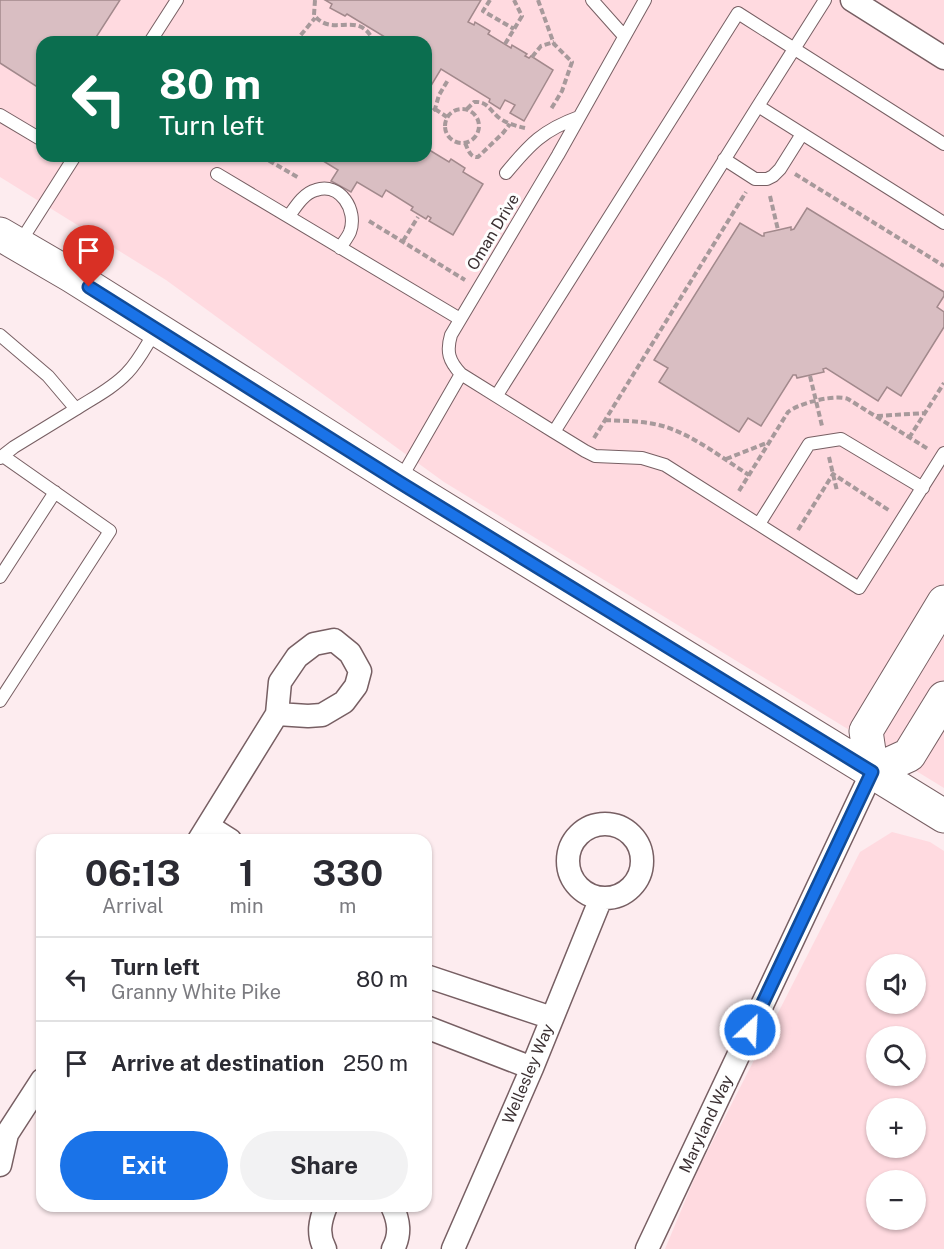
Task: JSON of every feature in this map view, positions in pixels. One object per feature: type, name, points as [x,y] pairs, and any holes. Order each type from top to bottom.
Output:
[{"type":"main road","points":[[9,240],[72,276],[399,482],[944,816]]},
{"type":"main road","points":[[872,772],[866,731],[944,602]]},
{"type":"main road","points":[[872,772],[909,755],[944,698]]},
{"type":"street","points":[[852,0],[944,58]]},
{"type":"street","points":[[203,833],[277,714]]},
{"type":"street","name":"Maryland Way","points":[[647,1249],[872,772]]},
{"type":"street","name":"Wellesley Way","points":[[453,1249],[532,1068],[601,898]]},
{"type":"street","points":[[432,978],[552,1018]]},
{"type":"street","points":[[432,1029],[532,1068]]},
{"type":"street","points":[[0,1165],[8,1134],[36,1090]]},
{"type":"street","points":[[324,1212],[320,1220],[321,1239],[326,1249]]},
{"type":"street","points":[[395,1212],[398,1217],[400,1247]]},
{"type":"lane","points":[[154,36],[177,0]]},
{"type":"lane","points":[[592,0],[624,36]]},
{"type":"lane","name":"Oman Drive","points":[[461,374],[452,365],[448,353],[451,335],[558,155],[645,0]]},
{"type":"lane","points":[[554,432],[825,0]]},
{"type":"lane","points":[[497,395],[738,13],[944,144]]},
{"type":"lane","points":[[758,106],[944,223]]},
{"type":"lane","points":[[0,115],[36,136]]},
{"type":"lane","points":[[506,173],[532,142],[559,124],[579,117]]},
{"type":"lane","points":[[724,159],[760,179],[773,176],[802,134]]},
{"type":"lane","points":[[9,240],[68,162]]},
{"type":"lane","points":[[217,174],[460,319]]},
{"type":"lane","points":[[289,216],[299,201],[318,189],[330,189],[337,192],[346,200],[351,218],[350,232],[340,248]]},
{"type":"lane","points":[[0,701],[110,531],[1,457],[126,374],[156,330]]},
{"type":"lane","points":[[0,335],[48,376],[76,408]]},
{"type":"lane","points":[[399,482],[461,374],[595,456],[642,458],[665,465],[859,588],[944,453]]},
{"type":"lane","points":[[759,524],[809,444],[841,439],[923,488]]},
{"type":"lane","points":[[0,577],[55,492]]},
{"type":"path","points":[[315,0],[313,9],[315,18],[331,26],[351,24],[359,26],[370,36]]},
{"type":"path","points":[[490,0],[483,11],[514,29]]},
{"type":"path","points":[[505,44],[522,16],[514,0]]},
{"type":"path","points":[[538,0],[554,42],[572,62],[562,91],[550,110]]},
{"type":"path","points":[[300,36],[315,18]]},
{"type":"path","points":[[532,57],[541,46],[554,42]]},
{"type":"path","points":[[432,111],[448,80]]},
{"type":"path","points":[[467,109],[474,102],[480,102],[488,105],[496,116],[510,123],[525,128],[532,124]]},
{"type":"path","points":[[435,109],[447,117]]},
{"type":"path","points":[[456,109],[467,109],[476,115],[479,128],[475,137],[465,143],[459,143],[447,135],[444,124],[447,117],[456,109]]},
{"type":"path","points":[[465,143],[472,156],[478,157],[510,123]]},
{"type":"path","points":[[274,162],[318,189]]},
{"type":"path","points":[[782,165],[944,266]]},
{"type":"path","points":[[760,179],[778,230]]},
{"type":"path","points":[[585,451],[760,179]]},
{"type":"path","points":[[350,209],[478,288]]},
{"type":"path","points":[[403,241],[418,217]]},
{"type":"path","points":[[909,438],[944,383]]},
{"type":"path","points":[[876,416],[925,413]]},
{"type":"path","points":[[605,420],[642,422],[666,427],[696,441],[748,475]]},
{"type":"path","points":[[725,460],[769,442]]},
{"type":"path","points":[[790,544],[832,474],[903,519]]},
{"type":"shaded area","points":[[0,0],[944,0],[944,788],[444,482],[166,280],[0,177]]},
{"type":"shaded area","points":[[892,832],[930,842],[944,851],[944,1249],[665,1249],[698,1170],[860,852]]},
{"type":"building","points":[[0,0],[120,0],[97,36],[36,36],[36,86],[0,63]]},
{"type":"building","points":[[325,0],[481,0],[468,22],[474,25],[475,22],[490,31],[488,34],[511,48],[512,45],[527,54],[525,56],[529,58],[531,56],[553,70],[524,121],[510,113],[515,105],[505,100],[500,109],[489,102],[490,99],[441,69],[432,84],[432,36],[383,36],[347,14],[345,16],[330,8],[332,4]]},
{"type":"building","points":[[432,152],[449,162],[451,159],[465,168],[463,172],[483,184],[453,235],[429,221],[431,218],[428,216],[426,219],[411,210],[413,207],[386,190],[382,197],[357,182],[351,192],[331,181],[338,170],[325,162],[432,162]]},
{"type":"building","points":[[807,208],[944,292],[937,307],[944,312],[944,327],[901,396],[887,387],[878,401],[826,368],[823,369],[824,372],[797,378],[793,375],[761,426],[748,418],[739,432],[659,382],[668,368],[654,360],[740,223],[762,236],[764,233],[791,227],[791,230],[794,229]]},
{"type":"route","points":[[89,287],[399,482],[872,772],[750,1030]]}]
